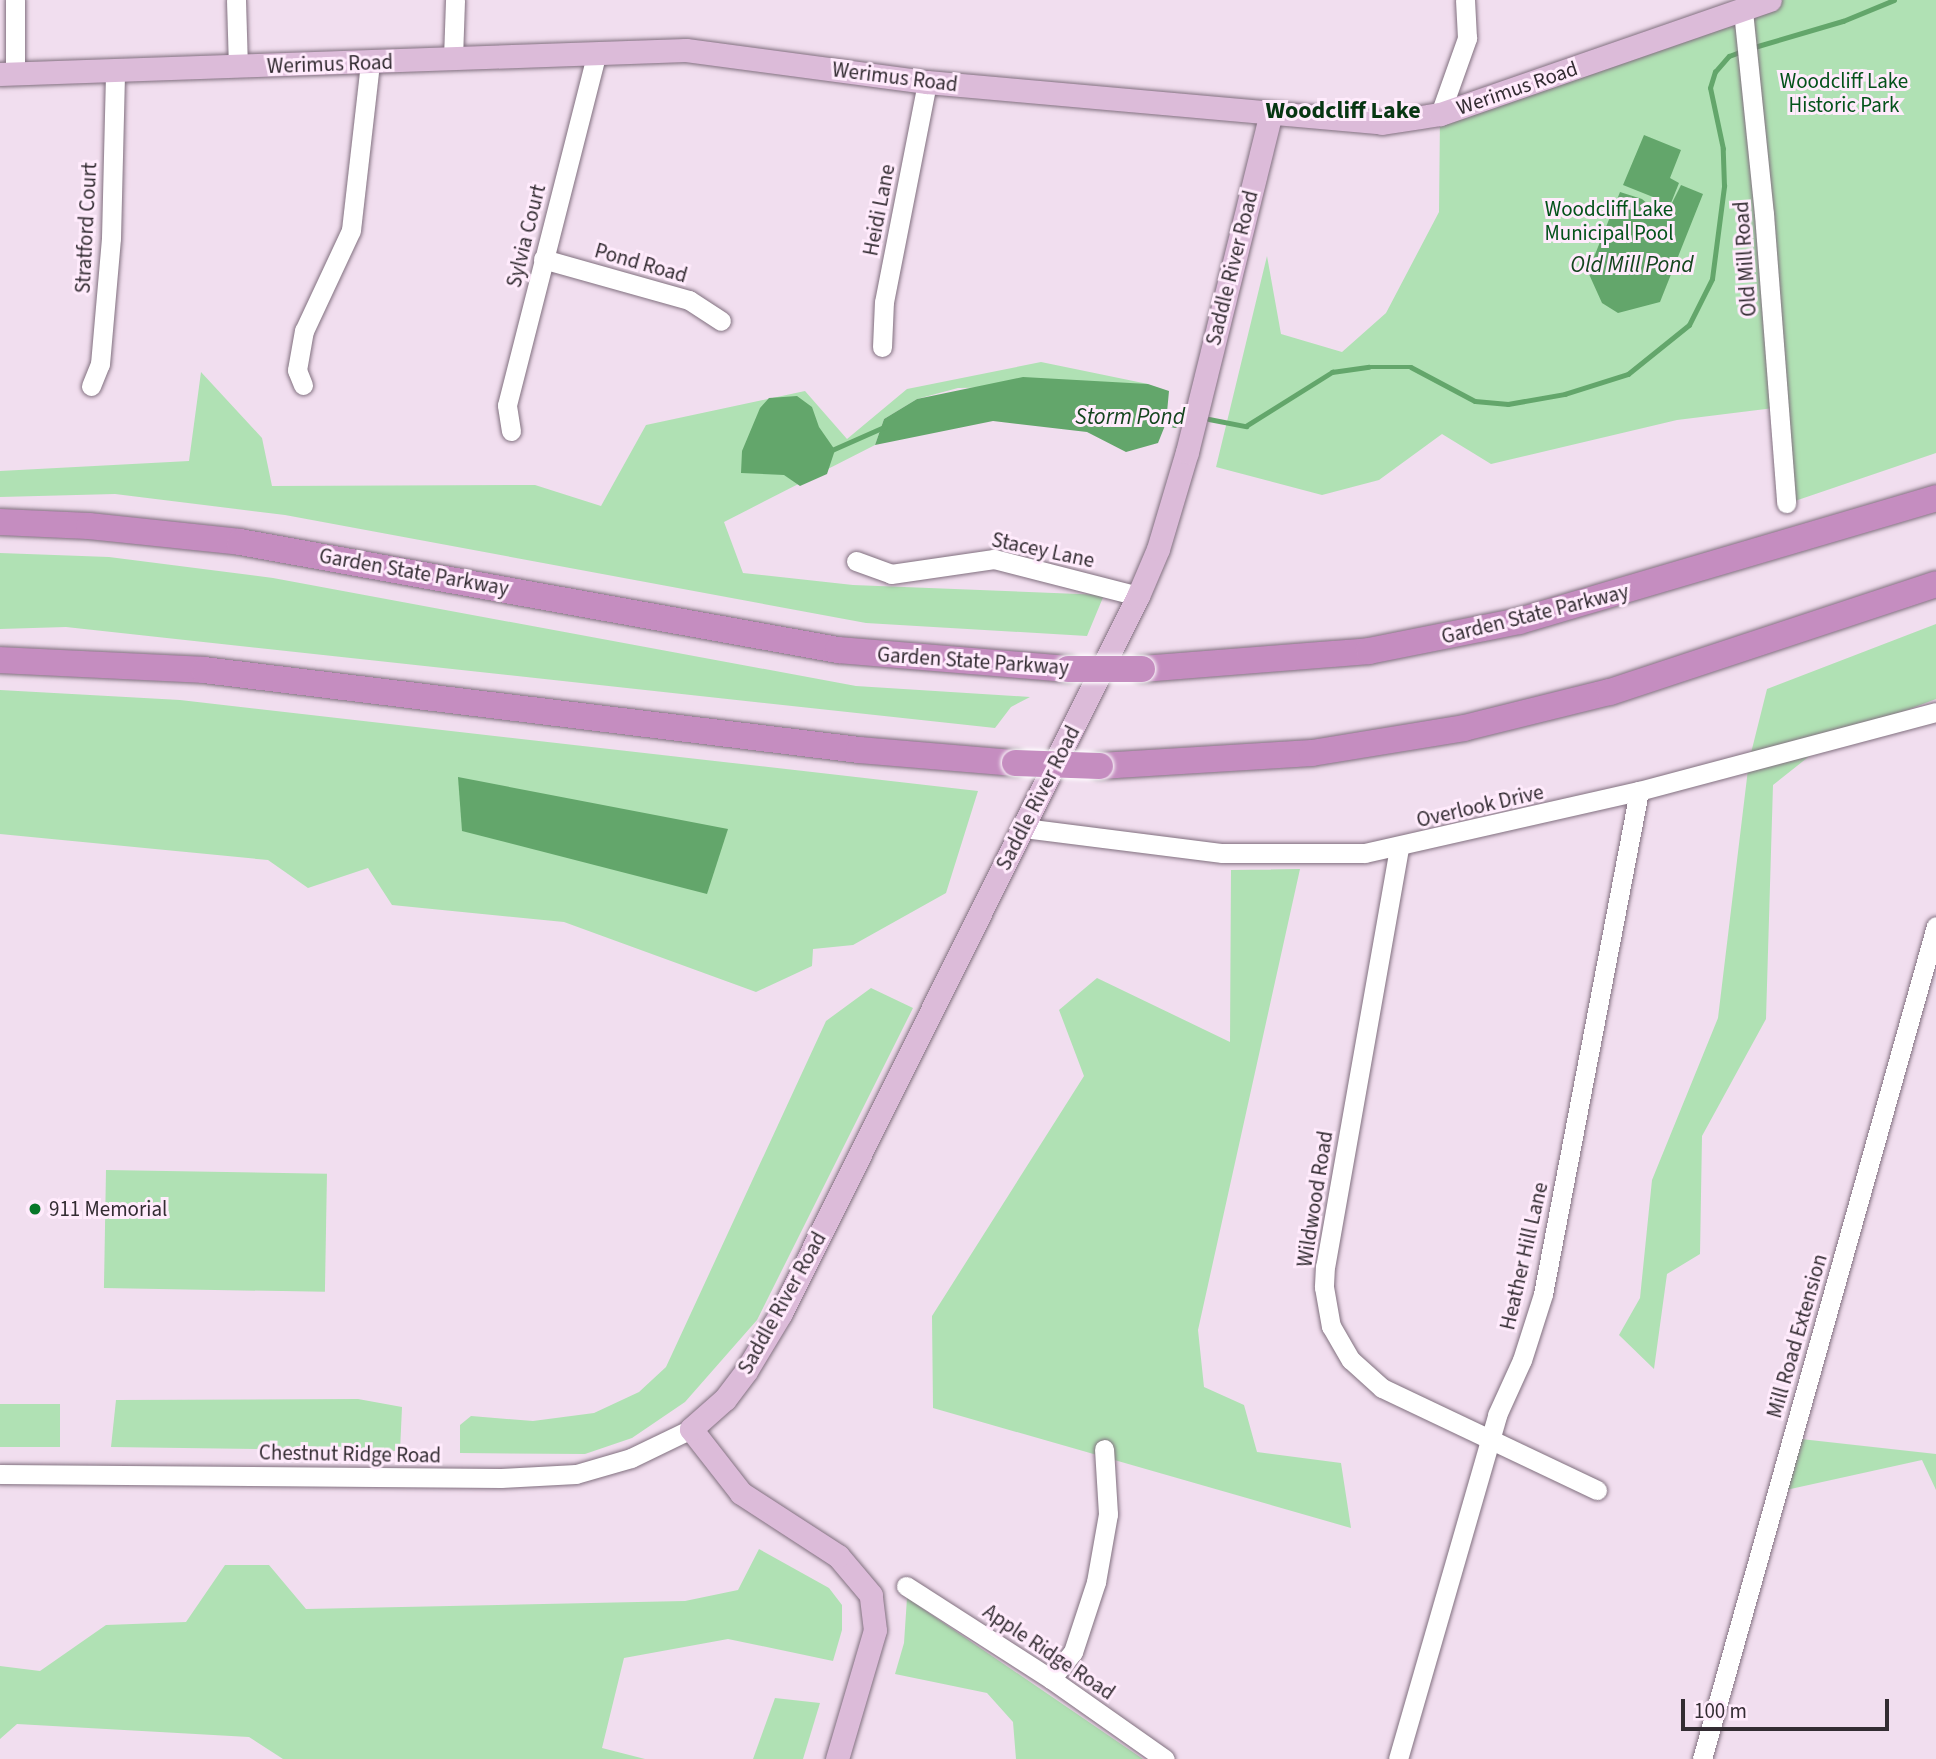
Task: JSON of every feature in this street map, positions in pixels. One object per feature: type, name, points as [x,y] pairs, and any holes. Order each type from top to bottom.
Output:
[{"type":"highway","name":"Garden State Parkway","points":[[0,522],[89,526],[240,542],[838,650],[1068,669],[1142,669],[1357,652],[1494,627],[1592,602],[1936,498]]},
{"type":"highway","points":[[0,660],[217,671],[859,750],[1015,763],[1100,766],[1312,753],[1488,723],[1682,670],[1936,584]]},
{"type":"main road","points":[[1701,26],[1723,0]]},
{"type":"main road","name":"Werimus Road","points":[[7,74],[370,64],[453,58],[685,50],[927,82],[1270,116],[1373,123],[1440,114],[1701,26],[1755,4]]},
{"type":"main road","name":"Saddle River Road","points":[[691,1429],[725,1399],[774,1325],[1139,596],[1158,549],[1187,452],[1270,116]]},
{"type":"main road","points":[[691,1429],[741,1493],[838,1556],[871,1595],[875,1630],[837,1759]]},
{"type":"street","points":[[7,74],[15,0]]},
{"type":"street","points":[[236,0],[238,67]]},
{"type":"street","points":[[453,58],[455,0]]},
{"type":"street","points":[[1440,114],[1467,38],[1465,0]]},
{"type":"street","name":"Old Mill Road","points":[[1755,4],[1746,39],[1786,503]]},
{"type":"street","name":"Sylvia Court","points":[[511,431],[507,405],[597,52]]},
{"type":"street","points":[[303,385],[297,370],[304,331],[351,230],[370,64]]},
{"type":"street","name":"Stratford Court","points":[[91,386],[100,364],[111,238],[115,71]]},
{"type":"street","name":"Heidi Lane","points":[[882,347],[884,302],[927,82]]},
{"type":"street","name":"Pond Road","points":[[543,259],[689,300],[721,321]]},
{"type":"street","name":"Stacey Lane","points":[[856,561],[891,574],[994,559],[1139,596]]},
{"type":"street","name":"Overlook Drive","points":[[1024,828],[1230,853],[1398,848],[1639,791],[1936,712]]},
{"type":"street","name":"Heather Hill Lane","points":[[1398,1759],[1490,1440],[1543,1294],[1639,791]]},
{"type":"street","name":"Wildwood Road","points":[[1398,848],[1325,1266],[1326,1308],[1339,1343],[1365,1375],[1490,1440],[1597,1490]]},
{"type":"street","name":"Mill Road Extension","points":[[1702,1759],[1936,926]]},
{"type":"street","name":"Chestnut Ridge Road","points":[[0,1474],[490,1478],[576,1474],[631,1458],[691,1429]]},
{"type":"street","points":[[1051,1679],[1073,1652],[1097,1581],[1108,1514],[1104,1449]]},
{"type":"street","name":"Apple Ridge Road","points":[[906,1586],[1051,1679],[1165,1759]]},
{"type":"green space","points":[[1770,0],[1936,0],[1936,453],[1789,503],[1774,408],[1677,420],[1491,464],[1442,434],[1379,480],[1322,495],[1216,467],[1267,256],[1281,334],[1342,352],[1386,313],[1439,212],[1440,114]]},
{"type":"green space","points":[[1041,362],[1148,384],[958,388],[917,399],[884,419],[875,445],[724,522],[743,573],[853,585],[1104,595],[1087,636],[866,623],[285,515],[115,494],[0,497],[0,471],[189,461],[201,372],[262,438],[272,486],[535,485],[601,506],[646,425],[805,391],[847,439],[907,389]]},
{"type":"green space","points":[[0,553],[109,557],[273,578],[856,686],[1030,697],[1011,707],[995,728],[66,627],[0,629]]},
{"type":"green space","points":[[1936,624],[1936,699],[1831,739],[1773,785],[1766,1019],[1702,1136],[1700,1254],[1667,1274],[1654,1369],[1619,1335],[1640,1298],[1652,1180],[1718,1018],[1749,761],[1767,689]]},
{"type":"green space","points":[[0,690],[180,700],[978,791],[946,893],[853,945],[813,949],[812,966],[756,992],[564,922],[392,905],[368,868],[308,888],[268,860],[0,834]]},
{"type":"green space","points":[[1300,869],[1198,1330],[1204,1387],[1244,1405],[1257,1452],[1341,1463],[1351,1528],[933,1408],[932,1316],[1084,1076],[1059,1010],[1097,978],[1230,1042],[1231,870]]},
{"type":"green space","points":[[871,988],[913,1008],[757,1320],[685,1402],[632,1438],[585,1454],[460,1453],[460,1425],[471,1416],[533,1421],[594,1413],[639,1392],[666,1367],[826,1021]]},
{"type":"green space","points":[[106,1170],[327,1174],[325,1292],[104,1288]]},
{"type":"green space","points":[[358,1399],[402,1407],[400,1451],[111,1447],[116,1400]]},
{"type":"green space","points":[[0,1404],[60,1404],[60,1447],[0,1447]]},
{"type":"green space","points":[[1792,1438],[1936,1454],[1936,1490],[1922,1460],[1777,1492]]},
{"type":"green space","points":[[759,1549],[829,1588],[842,1605],[842,1630],[833,1661],[728,1639],[624,1658],[602,1748],[645,1759],[283,1759],[249,1737],[17,1724],[0,1739],[0,1666],[40,1671],[106,1625],[186,1622],[225,1565],[269,1565],[306,1609],[685,1601],[738,1590]]},
{"type":"green space","points":[[907,1598],[1143,1759],[1016,1759],[1013,1722],[987,1693],[895,1674],[904,1643]]},
{"type":"green space","points":[[775,1698],[820,1703],[803,1759],[753,1759]]},
{"type":"water","name":"Old Mill Pond","points":[[1644,135],[1681,150],[1670,178],[1679,183],[1667,213],[1681,185],[1703,194],[1660,302],[1618,313],[1602,303],[1588,272],[1620,192],[1642,199],[1649,205],[1647,213],[1652,214],[1658,199],[1623,185]]},
{"type":"water","name":"Storm Pond","points":[[1023,377],[1148,384],[1169,391],[1166,423],[1158,443],[1126,452],[1087,432],[993,421],[875,445],[884,419],[917,399]]},
{"type":"water","points":[[797,396],[812,407],[819,427],[835,450],[827,474],[800,486],[784,475],[741,473],[742,451],[760,408],[769,398]]},
{"type":"water","points":[[458,777],[728,829],[707,894],[462,831]]},
{"type":"waterway","points":[[1751,48],[1843,21],[1894,0]]},
{"type":"waterway","points":[[1209,419],[1246,426],[1332,372],[1369,367],[1411,367],[1475,401],[1508,404],[1565,394],[1628,374],[1689,325],[1712,279],[1724,186],[1723,149],[1710,88],[1715,72],[1729,56],[1743,51]]},
{"type":"waterway","points":[[1164,422],[1175,425]]},
{"type":"waterway","points":[[832,450],[884,427]]},
{"type":"place","name":"911 Memorial","points":[[35,1209]]},
{"type":"district","name":"Woodcliff Lake","points":[[1343,111]]},
{"type":"park label","name":"Woodcliff Lake Historic Park","points":[[1844,93]]},
{"type":"park label","name":"Woodcliff Lake Municipal Pool","points":[[1609,221]]}]
